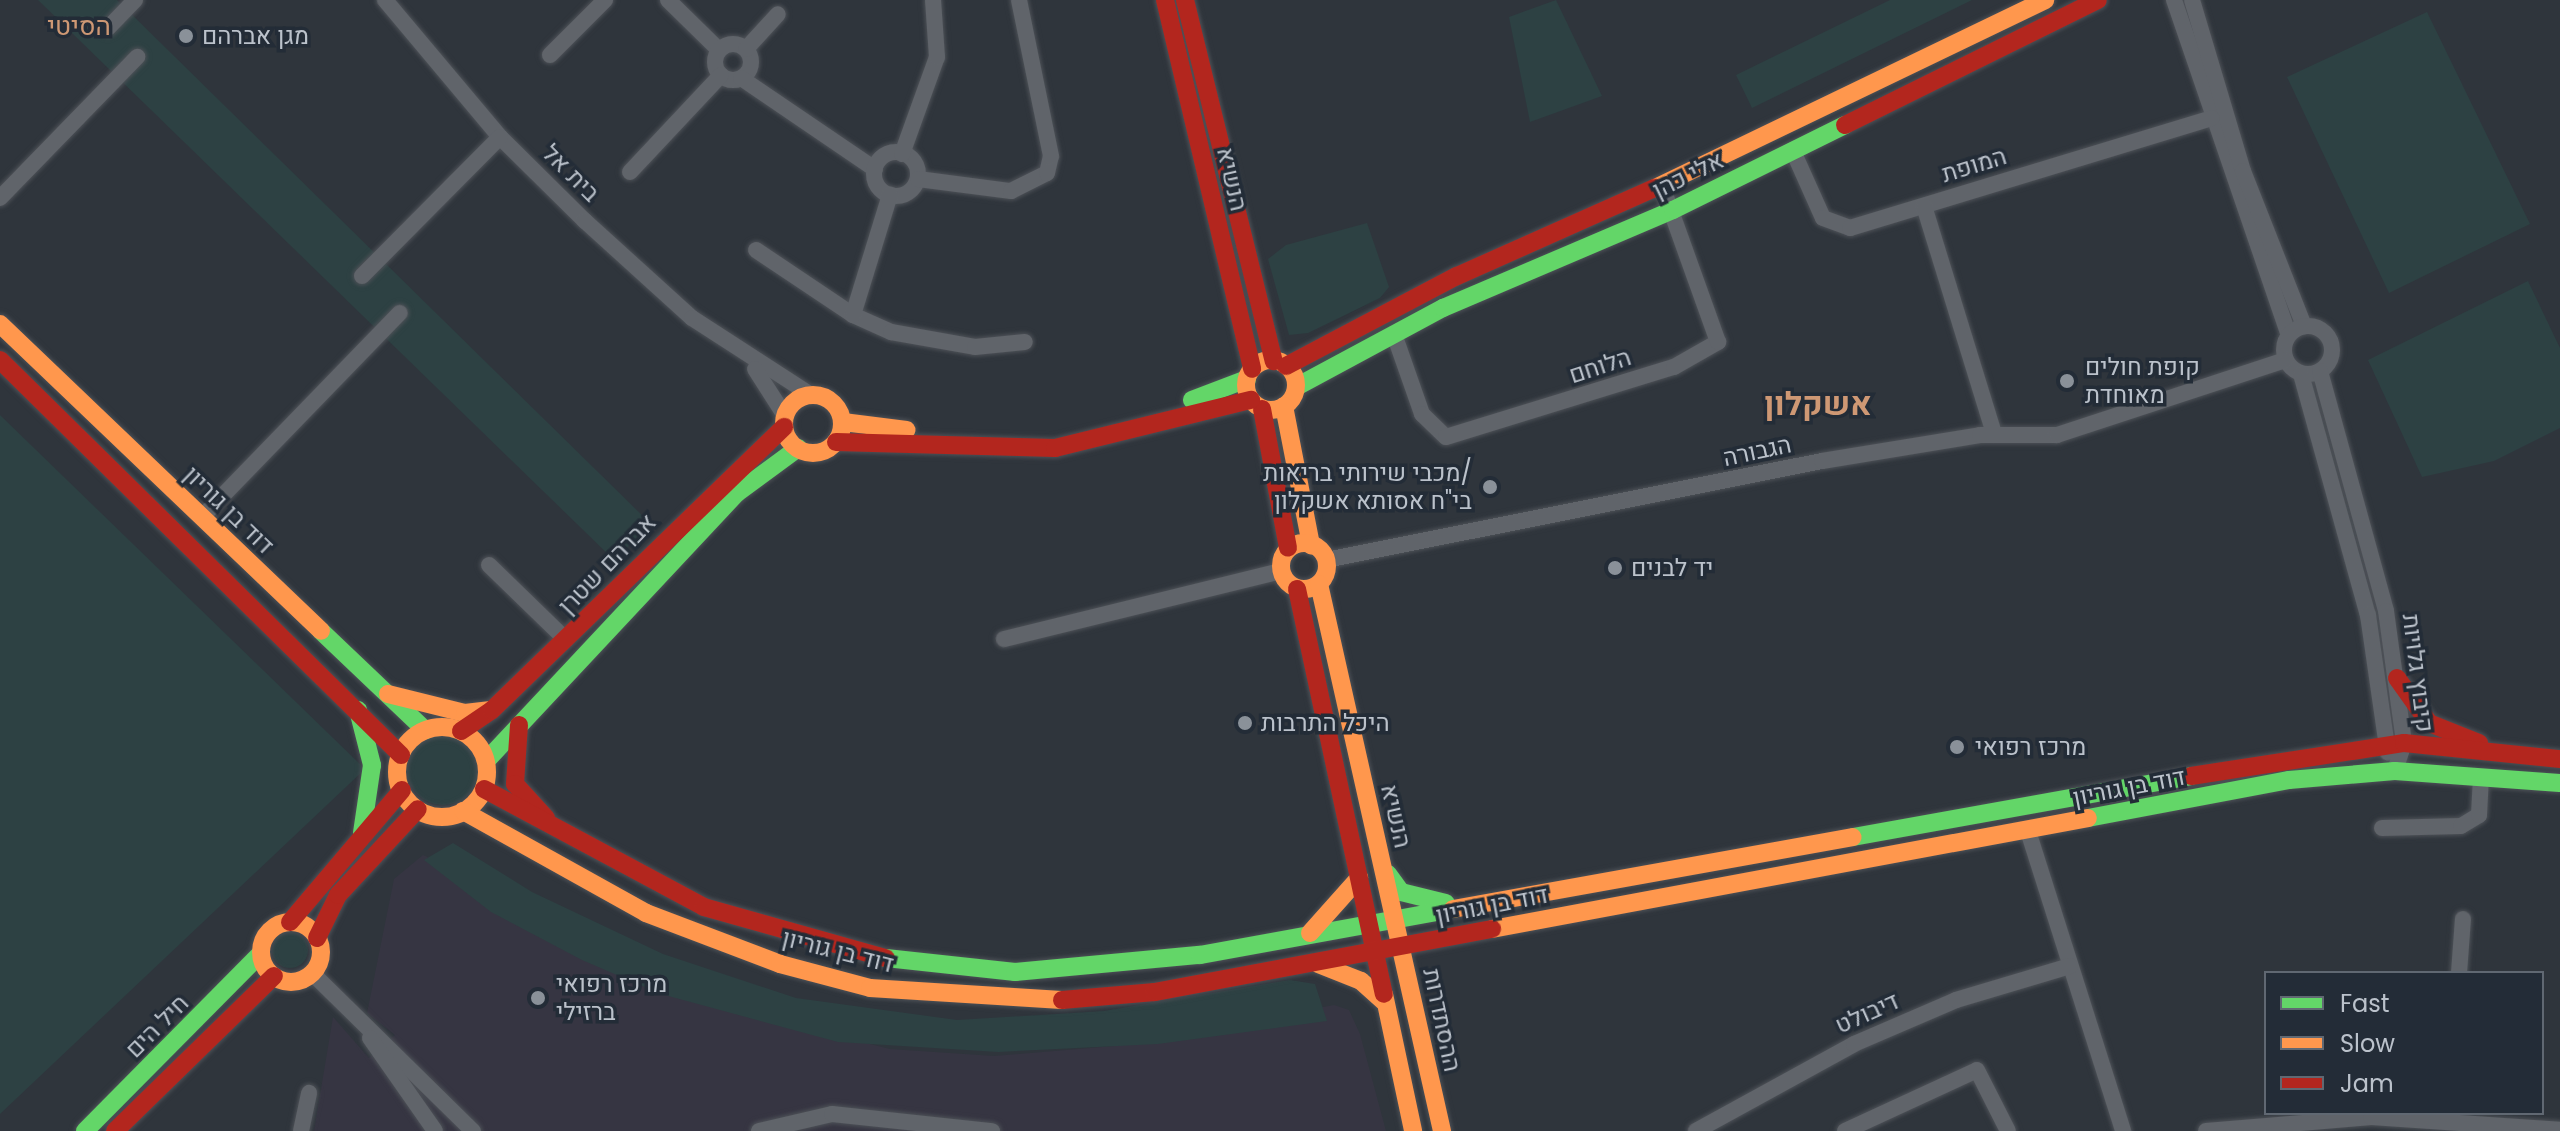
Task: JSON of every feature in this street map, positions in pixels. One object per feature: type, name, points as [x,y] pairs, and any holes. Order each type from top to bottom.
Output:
[{"type":"main road","name":"הנשיא","points":[[1165,0],[1257,404]]},
{"type":"main road","name":"הנשיא","points":[[1185,0],[1280,363],[1296,387]]},
{"type":"main road","name":"אלי כהן","points":[[1250,374],[1280,363],[1457,276],[1662,186],[2045,0]]},
{"type":"main road","name":"אלי כהן","points":[[1296,387],[1394,334],[1673,210],[2098,0]]},
{"type":"main road","name":"דוד בן גוריון","points":[[0,324],[425,730]]},
{"type":"main road","points":[[0,360],[357,705],[401,755],[402,790],[418,809],[441,816],[463,811],[484,789],[486,761],[461,731],[425,730],[401,755]]},
{"type":"main road","points":[[843,422],[973,435],[1068,433],[1134,421],[1250,374]]},
{"type":"main road","points":[[1257,404],[1288,548],[1281,571],[1297,589],[1319,584],[1326,560],[1311,545],[1284,406],[1296,387]]},
{"type":"main road","points":[[811,395],[829,399],[843,422],[836,442],[822,452],[798,448],[785,421],[811,395]]},
{"type":"main road","points":[[836,442],[1066,447],[1257,404],[1284,406]]},
{"type":"main road","name":"אברהם שטרן","points":[[461,731],[492,710],[566,640],[785,421]]},
{"type":"main road","name":"אברהם שטרן","points":[[486,761],[737,493],[798,448]]},
{"type":"main road","points":[[1288,548],[1311,545]]},
{"type":"main road","name":"הנשיא","points":[[1319,584],[1396,918]]},
{"type":"main road","name":"הנשיא","points":[[1297,589],[1369,923]]},
{"type":"main road","points":[[2397,678],[2429,723],[2514,755]]},
{"type":"main road","points":[[388,694],[465,713],[492,710]]},
{"type":"main road","points":[[357,705],[372,773],[360,839]]},
{"type":"main road","points":[[519,724],[515,784],[567,838]]},
{"type":"main road","name":"דוד בן גוריון","points":[[484,789],[567,838],[704,907],[820,945],[912,963],[1015,972],[1094,969],[1310,933],[2384,743],[2560,759]]},
{"type":"main road","name":"דוד בן גוריון","points":[[463,811],[646,913],[780,964],[870,988],[1056,1000],[1155,992],[2289,780],[2395,771],[2560,783]]},
{"type":"main road","points":[[402,790],[290,922],[266,935],[261,953],[274,976],[297,981],[312,973],[320,956],[317,938],[338,895],[418,809]]},
{"type":"main road","points":[[1381,858],[1401,892],[1465,906]]},
{"type":"main road","points":[[1310,933],[1359,878]]},
{"type":"main road","name":"ההסתדרות","points":[[1396,918],[1442,1131]]},
{"type":"main road","points":[[290,922],[317,938]]},
{"type":"main road","points":[[1369,923],[1383,1001],[1413,1131]]},
{"type":"main road","points":[[1410,985],[1423,954],[1441,939]]},
{"type":"main road","name":"חיל הים","points":[[85,1131],[261,953]]},
{"type":"main road","points":[[1313,963],[1361,981],[1383,1001]]},
{"type":"main road","name":"חיל הים","points":[[115,1131],[274,976]]},
{"type":"street","points":[[108,28],[135,0]]},
{"type":"street","name":"בית אל","points":[[385,0],[500,137],[692,318],[746,359],[811,395]]},
{"type":"street","points":[[550,55],[605,0]]},
{"type":"street","points":[[630,172],[721,75],[719,50],[668,0]]},
{"type":"street","points":[[902,154],[937,57],[933,0]]},
{"type":"street","points":[[918,179],[1011,191],[1047,173],[1051,156],[1019,0]]},
{"type":"street","points":[[2174,0],[2212,118],[2296,330]]},
{"type":"street","points":[[2192,0],[2243,171],[2296,330],[2285,360],[2301,374],[2320,371],[2330,360],[2329,339],[2296,330]]},
{"type":"street","points":[[746,49],[778,14]]},
{"type":"street","points":[[719,50],[732,44],[746,49]]},
{"type":"street","points":[[741,78],[751,65],[746,49]]},
{"type":"street","points":[[0,198],[137,57]]},
{"type":"street","points":[[721,75],[741,78],[875,169]]},
{"type":"street","name":"המופת","points":[[1793,151],[1823,218],[1850,228],[2212,118]]},
{"type":"street","points":[[362,276],[500,137]]},
{"type":"street","points":[[902,154],[916,166],[918,179],[904,195],[890,195],[876,182],[875,169],[882,158],[902,154]]},
{"type":"street","name":"הלוחם","points":[[1394,334],[1422,414],[1446,437],[1674,367],[1718,342],[1662,186]]},
{"type":"street","points":[[853,315],[890,195]]},
{"type":"street","points":[[1924,206],[1968,358],[1994,434]]},
{"type":"street","points":[[756,250],[853,315],[939,344],[1025,342]]},
{"type":"street","points":[[202,517],[400,313]]},
{"type":"street","name":"בית אל","points":[[746,359],[785,421]]},
{"type":"street","name":"הגבורה","points":[[1326,560],[1994,434],[2057,435],[2285,360]]},
{"type":"street","name":"קיבוץ גלויות","points":[[2320,371],[2377,571],[2397,678],[2404,743],[2395,771]]},
{"type":"street","name":"קיבוץ גלויות","points":[[2301,374],[2368,615],[2384,743],[2395,771]]},
{"type":"street","points":[[489,565],[566,640]]},
{"type":"street","points":[[1004,639],[1281,571]]},
{"type":"street","points":[[2382,828],[2461,826],[2479,815],[2481,777]]},
{"type":"street","points":[[2028,831],[2123,1131]]},
{"type":"street","points":[[2459,971],[2463,919]]},
{"type":"street","name":"דיבולט","points":[[1696,1131],[1854,1044],[1956,1000],[2070,966]]},
{"type":"street","points":[[312,973],[473,1131]]},
{"type":"street","points":[[359,1020],[435,1131]]},
{"type":"street","points":[[1845,1131],[1977,1070],[2008,1131]]},
{"type":"street","points":[[301,1131],[309,1093]]},
{"type":"street","points":[[759,1131],[832,1114],[992,1131]]},
{"type":"street","points":[[2206,1131],[2287,1119],[2448,1121],[2560,1130]]},
{"type":"shaded area","name":"מרכז רפואי ברזילי","points":[[423,855],[810,1029],[890,1049],[994,1056],[1114,1046],[1334,1005],[1349,1010],[1360,1034],[1386,1131],[314,1131],[333,1017],[369,1058],[395,1035],[367,1013],[394,879]]},
{"type":"green space","points":[[38,0],[117,0],[650,523],[615,561]]},
{"type":"green space","points":[[1556,0],[1602,96],[1530,122],[1509,17]]},
{"type":"green space","points":[[1890,0],[1972,0],[1752,108],[1736,75]]},
{"type":"green space","points":[[2427,12],[2530,224],[2389,293],[2287,77]]},
{"type":"green space","points":[[1367,223],[1389,287],[1380,298],[1308,333],[1289,335],[1268,259],[1286,245]]},
{"type":"green space","points":[[2528,281],[2560,348],[2560,428],[2494,461],[2422,477],[2368,360]]},
{"type":"green space","points":[[0,415],[365,769],[0,1114]]},
{"type":"green space","points":[[443,733],[463,739],[473,749],[479,769],[473,789],[463,799],[443,805],[423,799],[413,789],[407,769],[413,749],[423,739]]},
{"type":"green space","points":[[453,843],[532,892],[663,954],[796,998],[957,1020],[1104,1011],[1290,980],[1315,984],[1327,1021],[1158,1044],[998,1052],[838,1042],[661,994],[582,960],[491,912],[424,860]]},
{"type":"green space","points":[[290,932],[303,937],[308,950],[303,963],[290,968],[277,963],[272,950],[277,937]]},
{"type":"traffic: fast","points":[[1296,387],[1443,308],[1673,210],[1845,125]]},
{"type":"traffic: fast","points":[[1192,400],[1247,379]]},
{"type":"traffic: fast","points":[[486,761],[737,493],[798,448]]},
{"type":"traffic: fast","points":[[321,631],[425,730]]},
{"type":"traffic: fast","points":[[358,710],[372,765],[362,833]]},
{"type":"traffic: fast","points":[[2088,818],[2289,780],[2395,771],[2560,783]]},
{"type":"traffic: fast","points":[[1853,837],[2191,776]]},
{"type":"traffic: fast","points":[[1388,874],[1401,892],[1446,903]]},
{"type":"traffic: fast","points":[[886,958],[1015,972],[1200,955],[1453,909]]},
{"type":"traffic: fast","points":[[85,1131],[261,953]]},
{"type":"traffic: slow","points":[[1655,188],[2045,0]]},
{"type":"traffic: slow","points":[[0,324],[321,631]]},
{"type":"traffic: slow","points":[[1271,360],[1288,368],[1296,385],[1288,402],[1271,410],[1254,402],[1246,385],[1254,368],[1271,360]]},
{"type":"traffic: slow","points":[[813,395],[834,403],[842,424],[834,445],[813,453],[792,445],[784,424],[792,403],[813,395]]},
{"type":"traffic: slow","points":[[1284,406],[1311,545]]},
{"type":"traffic: slow","points":[[843,422],[907,430]]},
{"type":"traffic: slow","points":[[1304,543],[1321,549],[1327,566],[1321,583],[1304,589],[1287,583],[1281,566],[1287,549],[1304,543]]},
{"type":"traffic: slow","points":[[1319,584],[1442,1131]]},
{"type":"traffic: slow","points":[[388,694],[465,713],[491,710]]},
{"type":"traffic: slow","points":[[442,727],[467,735],[479,747],[487,772],[479,797],[467,809],[442,817],[417,809],[405,797],[397,772],[405,747],[417,735],[442,727]]},
{"type":"traffic: slow","points":[[463,811],[646,913],[780,964],[870,988],[1062,1000]]},
{"type":"traffic: slow","points":[[1492,929],[2088,818]]},
{"type":"traffic: slow","points":[[1453,909],[1853,837]]},
{"type":"traffic: slow","points":[[1310,933],[1359,878]]},
{"type":"traffic: slow","points":[[291,922],[302,924],[312,931],[319,941],[321,952],[319,963],[312,973],[302,980],[291,982],[280,980],[270,973],[263,963],[261,952],[263,941],[270,931],[280,924],[291,922]]},
{"type":"traffic: slow","points":[[1318,964],[1361,981],[1383,1001]]},
{"type":"traffic: slow","points":[[1384,994],[1413,1131]]},
{"type":"traffic: jam","points":[[1165,0],[1252,369]]},
{"type":"traffic: jam","points":[[1185,0],[1274,361]]},
{"type":"traffic: jam","points":[[1845,125],[2098,0]]},
{"type":"traffic: jam","points":[[1286,366],[1457,276],[1655,188]]},
{"type":"traffic: jam","points":[[0,360],[401,755]]},
{"type":"traffic: jam","points":[[836,442],[1055,448],[1251,400]]},
{"type":"traffic: jam","points":[[1262,409],[1288,548]]},
{"type":"traffic: jam","points":[[461,731],[492,710],[784,427]]},
{"type":"traffic: jam","points":[[1297,589],[1384,994]]},
{"type":"traffic: jam","points":[[2397,678],[2429,723],[2479,743]]},
{"type":"traffic: jam","points":[[519,725],[515,784],[546,818]]},
{"type":"traffic: jam","points":[[2191,776],[2404,743],[2560,759]]},
{"type":"traffic: jam","points":[[484,789],[704,907],[886,958]]},
{"type":"traffic: jam","points":[[290,922],[402,790]]},
{"type":"traffic: jam","points":[[317,938],[338,895],[418,809]]},
{"type":"traffic: jam","points":[[1062,1000],[1155,992],[1492,929]]},
{"type":"traffic: jam","points":[[115,1131],[274,976]]},
{"type":"place","name":"מגן אברהם","points":[[186,36]]},
{"type":"place","name":"קופת חולים מאוחדת","points":[[2067,381]]},
{"type":"place","name":"מכבי שירותי בריאות/ בי\"ח אסותא אשקלון","points":[[1490,487]]},
{"type":"place","name":"יד לבנים","points":[[1615,568]]},
{"type":"place","name":"היכל התרבות","points":[[1245,723]]},
{"type":"place","name":"מרכז רפואי","points":[[1957,747]]},
{"type":"place","name":"מרכז רפואי ברזילי","points":[[538,998]]},
{"type":"district","name":"הסיטי","points":[[79,27]]},
{"type":"district","name":"אשקלון","points":[[1818,404]]}]
